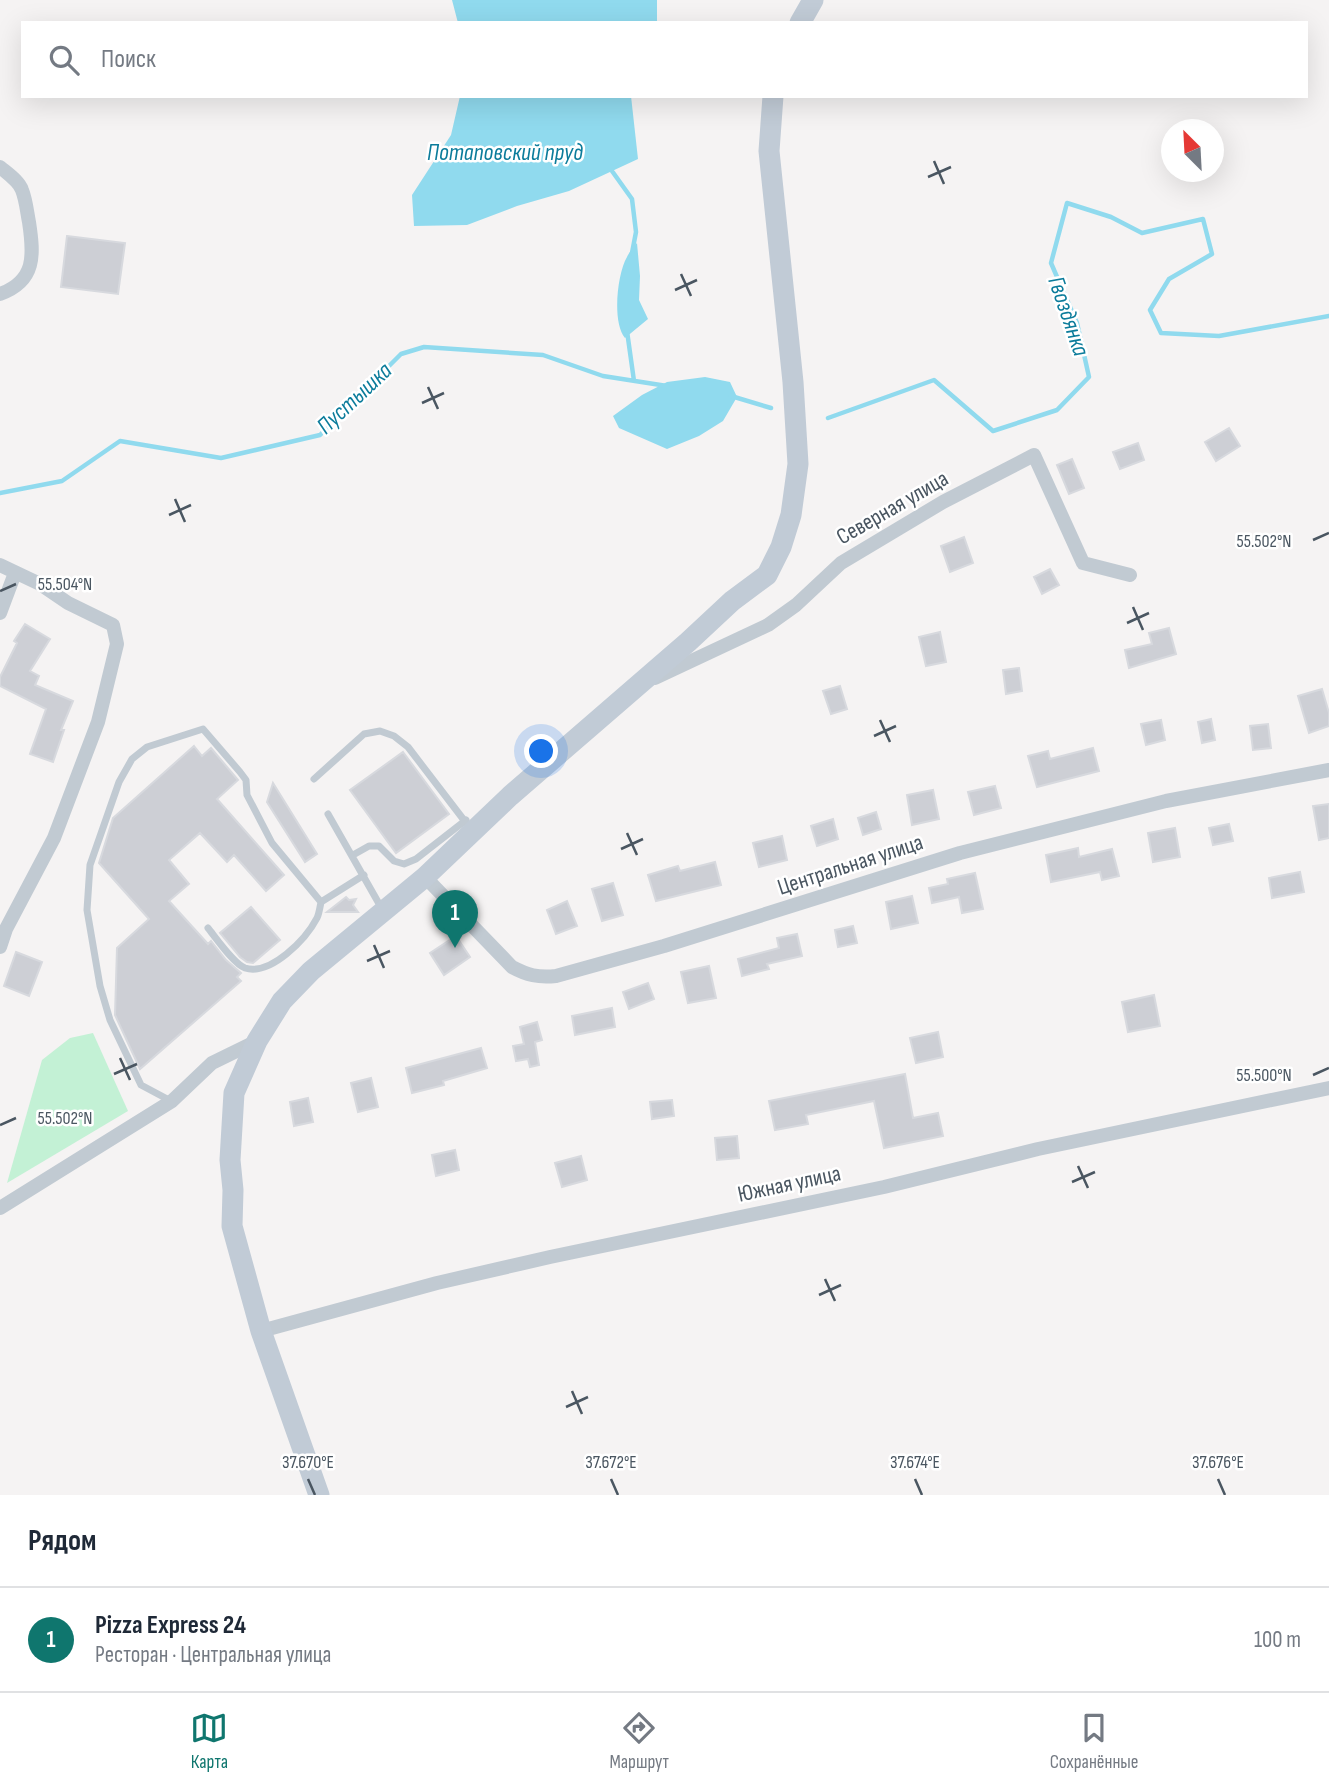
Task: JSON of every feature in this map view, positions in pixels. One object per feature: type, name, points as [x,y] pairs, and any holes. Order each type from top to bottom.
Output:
[{"type":"main road","points":[[801,21],[813,0]]},
{"type":"main road","points":[[318,1495],[261,1331],[232,1226],[233,1190],[229,1160],[234,1093],[257,1041],[282,1000],[312,971],[425,877],[469,826],[510,796],[732,601],[766,575],[781,547],[791,515],[796,485],[797,431],[769,151],[773,98]]},
{"type":"street","points":[[0,167],[22,188],[33,245],[32,263],[27,275],[17,286],[0,294]]},
{"type":"street","name":"Северная улица","points":[[635,688],[768,625],[796,605],[841,563],[943,502],[1034,455],[1083,563],[1130,575]]},
{"type":"street","points":[[0,565],[113,625],[117,644],[98,722],[54,838],[6,929],[0,947]]},
{"type":"street","points":[[0,613],[15,573]]},
{"type":"street","name":"Центральная улица","points":[[425,877],[512,967],[526,975],[540,978],[664,946],[960,853],[1166,801],[1329,770]]},
{"type":"street","points":[[0,1208],[172,1101],[212,1063],[257,1041]]},
{"type":"street","name":"Южная улица","points":[[261,1331],[437,1283],[550,1256],[1329,1088]]},
{"type":"lane","points":[[172,1101],[141,1085],[116,1035],[100,986],[88,910],[90,865],[119,782],[132,759],[147,747],[203,729],[246,780],[247,794],[272,843],[321,902]]},
{"type":"lane","points":[[314,779],[364,734],[380,731],[394,736],[408,747],[469,826],[404,864],[394,860],[379,846],[369,846],[353,855]]},
{"type":"lane","points":[[328,814],[384,913]]},
{"type":"lane","points":[[208,928],[237,962],[246,968],[266,967],[290,953],[318,917],[321,902],[364,875]]},
{"type":"green space","points":[[93,1033],[128,1111],[7,1183],[42,1060],[70,1038]]},
{"type":"water","points":[[452,0],[657,0],[657,21],[457,21]]},
{"type":"water","name":"Потаповский пруд","points":[[460,98],[631,98],[638,159],[569,191],[517,206],[467,225],[414,226],[412,195],[451,135]]},
{"type":"water","points":[[637,243],[639,300],[648,319],[625,338],[618,321],[617,298],[624,265]]},
{"type":"water","points":[[705,377],[730,382],[737,397],[723,421],[699,436],[667,449],[619,428],[613,416],[642,395],[667,382]]},
{"type":"building","points":[[67,236],[125,243],[118,294],[61,287]]},
{"type":"building","points":[[1229,428],[1240,446],[1216,461],[1205,442]]},
{"type":"building","points":[[1138,443],[1144,460],[1120,469],[1113,452]]},
{"type":"building","points":[[1072,459],[1084,488],[1069,494],[1057,465]]},
{"type":"building","points":[[964,537],[973,563],[950,572],[941,546]]},
{"type":"building","points":[[1050,569],[1059,585],[1042,594],[1034,577]]},
{"type":"building","points":[[25,624],[50,639],[30,671],[39,676],[35,685],[73,701],[61,730],[64,730],[53,762],[30,754],[46,709],[0,686],[0,677],[17,643],[14,641]]},
{"type":"building","points":[[1169,628],[1176,654],[1129,668],[1125,650],[1152,644],[1149,633]]},
{"type":"building","points":[[940,632],[946,662],[926,666],[919,637]]},
{"type":"building","points":[[1019,668],[1022,691],[1006,694],[1003,670]]},
{"type":"building","points":[[840,686],[847,709],[831,714],[823,691]]},
{"type":"building","points":[[1322,689],[1329,713],[1329,726],[1309,733],[1298,696]]},
{"type":"building","points":[[1211,719],[1215,740],[1202,743],[1198,722]]},
{"type":"building","points":[[1161,720],[1165,740],[1146,745],[1141,724]]},
{"type":"building","points":[[1268,724],[1271,748],[1253,750],[1250,726]]},
{"type":"building","points":[[194,746],[202,756],[211,748],[238,780],[217,799],[284,875],[266,891],[234,855],[227,862],[200,833],[169,860],[189,884],[169,901],[208,944],[211,941],[241,973],[237,977],[241,981],[140,1069],[115,1015],[117,948],[149,919],[99,863],[113,818]]},
{"type":"building","points":[[1093,748],[1099,771],[1037,787],[1028,756],[1048,751],[1050,759]]},
{"type":"building","points":[[403,752],[449,814],[396,853],[350,790]]},
{"type":"building","points":[[273,783],[317,854],[305,862],[267,802]]},
{"type":"building","points":[[995,786],[1001,808],[974,815],[968,792]]},
{"type":"building","points":[[933,790],[939,819],[912,825],[907,795]]},
{"type":"building","points":[[1329,804],[1329,838],[1319,840],[1313,806]]},
{"type":"building","points":[[876,812],[881,829],[863,835],[858,818]]},
{"type":"building","points":[[833,819],[838,839],[817,846],[811,826]]},
{"type":"building","points":[[1229,824],[1233,841],[1213,845],[1209,828]]},
{"type":"building","points":[[1175,828],[1180,857],[1153,862],[1148,833]]},
{"type":"building","points":[[782,836],[787,860],[759,867],[753,843]]},
{"type":"building","points":[[1078,848],[1079,857],[1112,849],[1119,876],[1102,880],[1100,872],[1051,882],[1046,855]]},
{"type":"building","points":[[715,862],[721,885],[656,901],[648,875],[678,866],[680,871]]},
{"type":"building","points":[[1300,872],[1304,892],[1272,898],[1269,878]]},
{"type":"building","points":[[975,873],[983,909],[962,913],[959,897],[932,903],[929,888],[948,884],[947,879]]},
{"type":"building","points":[[613,883],[623,915],[602,921],[592,889]]},
{"type":"building","points":[[912,896],[918,923],[891,929],[886,902]]},
{"type":"building","points":[[346,897],[349,900],[356,899],[353,905],[358,912],[327,912]]},
{"type":"building","points":[[567,901],[577,926],[556,934],[547,910]]},
{"type":"building","points":[[251,907],[280,940],[253,963],[240,957],[220,933]]},
{"type":"building","points":[[853,926],[857,943],[838,947],[835,930]]},
{"type":"building","points":[[797,934],[802,956],[767,964],[769,969],[742,976],[738,959],[779,948],[777,938]]},
{"type":"building","points":[[456,936],[470,957],[444,975],[430,953]]},
{"type":"building","points":[[16,952],[42,962],[29,996],[4,986]]},
{"type":"building","points":[[709,966],[716,998],[688,1003],[681,972]]},
{"type":"building","points":[[648,983],[654,999],[629,1009],[623,992]]},
{"type":"building","points":[[1154,995],[1160,1026],[1128,1032],[1122,1002]]},
{"type":"building","points":[[612,1008],[615,1027],[575,1035],[572,1016]]},
{"type":"building","points":[[537,1022],[542,1040],[535,1042],[539,1065],[530,1067],[528,1059],[516,1061],[513,1046],[524,1044],[520,1027]]},
{"type":"building","points":[[938,1032],[943,1057],[916,1063],[910,1038]]},
{"type":"building","points":[[481,1048],[487,1068],[443,1081],[444,1085],[412,1093],[406,1068]]},
{"type":"building","points":[[905,1074],[913,1118],[938,1113],[943,1136],[884,1148],[874,1101],[806,1115],[808,1124],[775,1130],[769,1101]]},
{"type":"building","points":[[371,1078],[378,1107],[358,1112],[351,1083]]},
{"type":"building","points":[[308,1098],[313,1122],[294,1126],[290,1102]]},
{"type":"building","points":[[672,1100],[674,1116],[652,1119],[650,1102]]},
{"type":"building","points":[[737,1136],[739,1158],[717,1160],[715,1138]]},
{"type":"building","points":[[455,1150],[459,1170],[436,1176],[432,1155]]},
{"type":"building","points":[[581,1156],[587,1180],[562,1187],[555,1163]]},
{"type":"waterway","name":"Гвоздянка","points":[[612,167],[612,171],[632,199],[636,232],[632,253]]},
{"type":"waterway","name":"Гвоздянка","points":[[828,418],[934,380],[993,431],[1057,410],[1089,377],[1077,323],[1051,263],[1067,203],[1111,217],[1142,233],[1203,219],[1212,254],[1169,279],[1150,310],[1161,333],[1219,336],[1329,316]]},
{"type":"waterway","name":"Гвоздянка","points":[[627,331],[634,381]]},
{"type":"waterway","name":"Пустышка","points":[[0,493],[62,481],[120,441],[221,458],[320,435],[401,354],[424,347],[543,355],[603,376],[667,386]]},
{"type":"waterway","name":"Гвоздянка","points":[[731,396],[771,408]]},
{"type":"place","name":"Pizza Express 24","points":[[455,948]]}]
